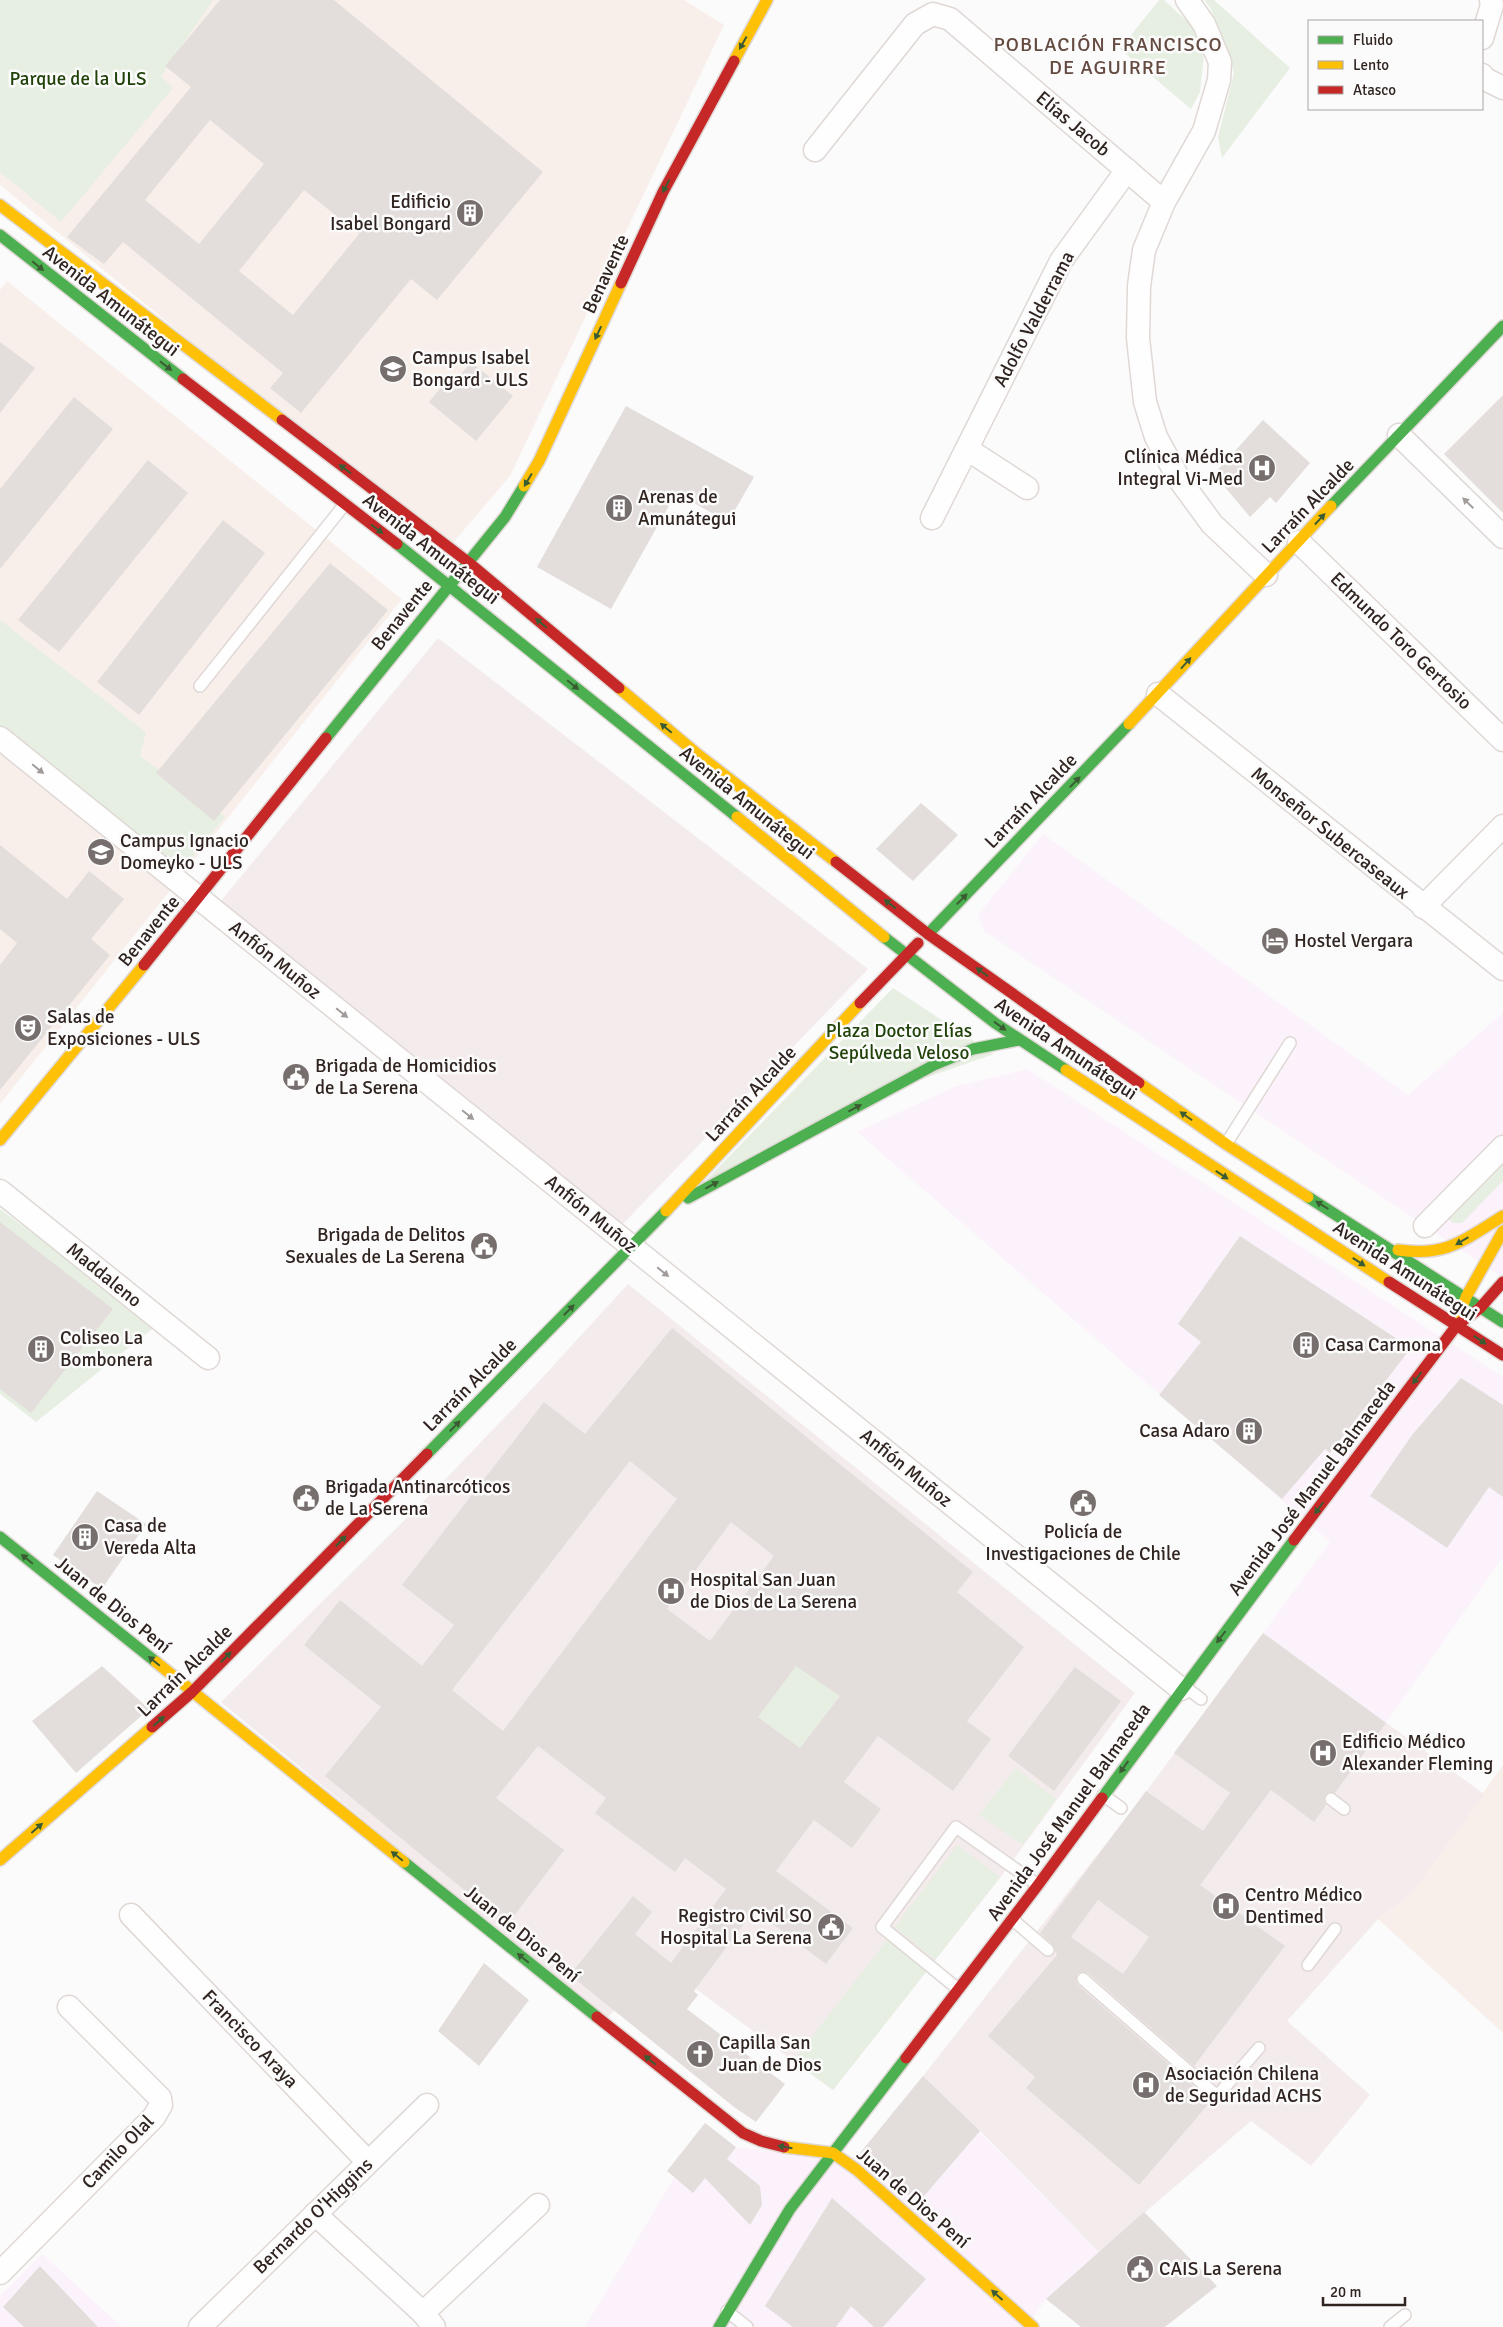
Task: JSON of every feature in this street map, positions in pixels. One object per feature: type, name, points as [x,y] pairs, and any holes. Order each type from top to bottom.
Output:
[{"type":"main road","name":"Benavente","points":[[0,1140],[199,898],[449,584],[505,517],[539,461],[663,192],[767,0]]},
{"type":"main road","name":"Avenida Amunátegui","points":[[0,205],[468,562],[696,752],[928,934],[1226,1144],[1503,1322]]},
{"type":"main road","points":[[2,242],[22,222]]},
{"type":"main road","name":"Avenida Amunátegui","points":[[2,242],[449,584],[905,954],[1019,1040],[1211,1168],[1503,1355]]},
{"type":"main road","name":"Larraín Alcalde","points":[[0,1860],[192,1692],[632,1247],[905,954],[928,934],[1158,694],[1266,574],[1299,542],[1503,326]]},
{"type":"main road","points":[[669,1208],[934,1065],[973,1049],[1019,1040]]},
{"type":"main road","points":[[1392,1249],[1416,1254],[1445,1251],[1503,1216]]},
{"type":"main road","name":"Avenida José Manuel Balmaceda","points":[[1457,1325],[1466,1297],[1503,1231]]},
{"type":"main road","name":"Avenida José Manuel Balmaceda","points":[[720,2327],[727,2311],[790,2209],[1038,1885],[1103,1795],[1189,1692],[1457,1325],[1480,1308],[1503,1282]]},
{"type":"main road","name":"Juan de Dios Pení","points":[[0,1538],[743,2133],[783,2147],[833,2153],[856,2170],[1034,2327]]},
{"type":"street","points":[[1188,0],[1204,24],[1220,62],[1219,80],[1204,131],[1164,202],[1144,250],[1139,286],[1138,338],[1145,402],[1156,437],[1179,479],[1212,524],[1266,574]]},
{"type":"street","points":[[1483,35],[1492,0]]},
{"type":"street","name":"Elías Jacob","points":[[815,150],[915,24],[933,14],[950,19],[1164,202]]},
{"type":"street","points":[[1483,76],[1503,88]]},
{"type":"street","name":"Adolfo Valderrama","points":[[932,518],[1061,261],[1127,170]]},
{"type":"street","points":[[1399,435],[1503,537]]},
{"type":"street","points":[[967,449],[1026,488]]},
{"type":"street","name":"Edmundo Toro Gertosio","points":[[1299,542],[1503,740]]},
{"type":"street","name":"Monseñor Subercaseaux","points":[[1158,694],[1503,969]]},
{"type":"street","name":"Anfión Muñoz","points":[[0,738],[1189,1692]]},
{"type":"street","points":[[1423,907],[1503,826]]},
{"type":"street","points":[[1425,1226],[1503,1147]]},
{"type":"street","name":"Maddaleno","points":[[0,1191],[208,1358]]},
{"type":"street","name":"Francisco Araya","points":[[131,1915],[368,2162]]},
{"type":"street","name":"Camilo Olal","points":[[0,2273],[154,2117],[160,2105],[160,2098],[69,2007]]},
{"type":"street","name":"Bernardo O'Higgins","points":[[200,2327],[427,2105]]},
{"type":"street","points":[[316,2214],[429,2320],[538,2205]]},
{"type":"lane","points":[[200,686],[345,504]]},
{"type":"lane","points":[[1226,1144],[1290,1043]]},
{"type":"lane","points":[[1103,1795],[1120,1808]]},
{"type":"lane","points":[[1331,1799],[1344,1809]]},
{"type":"lane","points":[[958,1989],[882,1927],[956,1827],[1038,1885]]},
{"type":"lane","points":[[1012,1919],[1048,1950]]},
{"type":"lane","points":[[1308,1965],[1335,1929]]},
{"type":"lane","points":[[1083,1979],[1217,2096],[1259,2048]]},
{"type":"lane","points":[[727,2311],[747,2327]]},
{"type":"lane","points":[[1390,2327],[1405,2315]]},
{"type":"shaded area","name":"Campus Isabel Bongard - ULS","points":[[0,0],[684,0],[724,25],[510,476],[446,551],[0,185]]},
{"type":"shaded area","name":"Campus Ignacio Domeyko - ULS","points":[[7,281],[402,599],[0,1104],[0,290]]},
{"type":"shaded area","points":[[438,638],[868,969],[619,1228],[215,908]]},
{"type":"shaded area","points":[[1043,834],[1408,1095],[1503,1013],[1503,1278],[984,931],[978,915]]},
{"type":"shaded area","points":[[1027,1069],[1503,1377],[1503,1557],[1386,1723],[1263,1633],[1330,1542],[857,1132],[954,1087]]},
{"type":"shaded area","name":"Hospital San Juan de Dios de La Serena","points":[[628,1284],[1135,1693],[1000,1878],[833,2090],[696,1989],[658,1957],[606,2020],[221,1702],[435,1490],[530,1391]]},
{"type":"shaded area","points":[[1263,1633],[1484,1794],[1412,1893],[1378,1919],[1287,2021],[1370,2095],[1311,2166],[1251,2121],[1099,2252],[923,2076],[1134,1808]]},
{"type":"shaded area","points":[[1503,1765],[1503,2033],[1378,1919],[1412,1893]]},
{"type":"shaded area","points":[[923,2076],[1099,2252],[1046,2299],[1026,2327],[585,2327],[694,2144],[857,2157]]},
{"type":"shaded area","points":[[42,2254],[122,2327],[0,2327],[0,2296]]},
{"type":"green space","name":"Parque de la ULS","points":[[0,0],[213,0],[161,76],[173,88],[61,222],[0,172]]},
{"type":"green space","points":[[1159,0],[1164,0],[1191,25],[1204,54],[1200,92],[1191,109],[1120,49]]},
{"type":"green space","points":[[1204,0],[1214,0],[1290,68],[1222,158],[1218,137],[1234,73],[1226,45],[1211,9]]},
{"type":"green space","points":[[0,620],[146,732],[140,756],[225,817],[181,872],[0,727]]},
{"type":"green space","name":"Plaza Doctor Elías Sepúlveda Veloso","points":[[893,988],[994,1054],[873,1096],[705,1181]]},
{"type":"green space","points":[[1503,1150],[1503,1181],[1462,1223],[1453,1223],[1446,1216]]},
{"type":"green space","name":"Coliseo La Bombonera","points":[[0,1209],[157,1325],[36,1422],[0,1394]]},
{"type":"green space","points":[[796,1666],[840,1696],[800,1748],[758,1717]]},
{"type":"green space","points":[[1016,1768],[1056,1799],[1023,1845],[979,1815]]},
{"type":"green space","points":[[957,1845],[1000,1877],[935,1960],[895,1927]]},
{"type":"green space","points":[[888,1939],[926,1972],[833,2090],[793,2061]]},
{"type":"building","name":"Edificio Isabel Bongard","points":[[220,0],[334,0],[543,172],[437,300],[411,279],[301,413],[270,388],[283,373],[123,242],[104,264],[67,237],[191,87],[165,66]],"holes":[[[210,120],[264,164],[199,244],[145,200]],[[304,190],[359,234],[293,315],[239,271]]]},
{"type":"building","points":[[0,342],[35,368],[0,413]]},
{"type":"building","points":[[471,362],[513,396],[476,441],[429,402],[443,385],[449,389]]},
{"type":"building","points":[[1503,395],[1503,513],[1444,454]]},
{"type":"building","points":[[74,397],[113,429],[0,569],[0,489]]},
{"type":"building","name":"Arenas de Amunátegui","points":[[626,406],[754,477],[728,522],[676,493],[611,609],[537,567]]},
{"type":"building","name":"Clínica Médica Integral Vi-Med","points":[[1263,420],[1310,463],[1276,503],[1270,497],[1250,517],[1214,474]]},
{"type":"building","points":[[148,460],[188,493],[59,652],[18,620]]},
{"type":"building","points":[[223,520],[265,553],[139,715],[97,682]]},
{"type":"building","points":[[330,563],[388,610],[214,821],[156,773]]},
{"type":"building","points":[[921,803],[958,835],[913,881],[876,849]]},
{"type":"building","points":[[0,845],[67,899],[89,871],[124,899],[91,939],[110,955],[0,1090],[0,965],[17,943],[0,929]]},
{"type":"building","name":"Coliseo La Bombonera","points":[[0,1222],[113,1309],[31,1413],[0,1389]]},
{"type":"building","name":"Casa Carmona","points":[[1240,1236],[1411,1348],[1330,1453],[1325,1449],[1282,1499],[1159,1395],[1201,1342],[1178,1324]]},
{"type":"building","points":[[672,1328],[973,1572],[957,1592],[1024,1647],[967,1721],[991,1739],[953,1791],[878,1736],[844,1782],[881,1809],[852,1848],[814,1820],[776,1871],[853,1928],[826,1964],[754,1910],[694,1991],[698,1995],[687,2009],[785,2084],[756,2122],[734,2107],[570,1975],[633,1896],[652,1912],[635,1934],[671,1963],[726,1889],[685,1858],[675,1872],[595,1813],[606,1798],[538,1746],[496,1798],[564,1850],[507,1925],[325,1776],[381,1707],[304,1645],[340,1600],[422,1666],[454,1625],[402,1585],[544,1402],[585,1434]],"holes":[[[630,1461],[677,1499],[503,1731],[452,1690]],[[731,1522],[774,1556],[710,1641],[667,1609]],[[796,1666],[840,1696],[800,1748],[758,1717]]]},
{"type":"building","points":[[1461,1378],[1503,1405],[1503,1497],[1489,1487],[1447,1548],[1370,1496],[1412,1435]]},
{"type":"building","name":"Casa de Vereda Alta","points":[[97,1491],[146,1524],[102,1589],[53,1555]]},
{"type":"building","points":[[1263,1633],[1386,1723],[1335,1793],[1329,1792],[1325,1795],[1324,1801],[1326,1805],[1314,1822],[1271,1790],[1200,1885],[1285,1946],[1194,2066],[1088,1973],[1081,1972],[1077,1974],[1076,1981],[1078,1985],[1211,2101],[1139,2185],[1026,2088],[1035,2077],[988,2036],[1057,1955],[1053,1945],[1040,1933],[1146,1791],[1203,1831],[1230,1793],[1174,1753]],"holes":[[[1098,1900],[1149,1937],[1123,1974],[1071,1937]]]},
{"type":"building","points":[[102,1666],[149,1709],[76,1773],[32,1721]]},
{"type":"building","points":[[1075,1667],[1121,1701],[1054,1791],[1008,1756]]},
{"type":"building","points":[[484,1963],[529,2000],[479,2066],[438,2031]]},
{"type":"building","points":[[923,2076],[980,2131],[918,2203],[860,2153]]},
{"type":"building","points":[[705,2123],[736,2147],[727,2159],[760,2186],[762,2205],[750,2225],[705,2178],[693,2193],[667,2171]]},
{"type":"building","points":[[832,2198],[926,2279],[883,2327],[874,2327],[851,2306],[836,2327],[793,2327],[765,2306]]},
{"type":"building","name":"CAIS La Serena","points":[[1144,2212],[1217,2286],[1165,2327],[1081,2327],[1046,2299]]},
{"type":"building","points":[[40,2266],[98,2327],[24,2327],[3,2307]]},
{"type":"traffic: fast","points":[[0,235],[183,379]]},
{"type":"traffic: fast","points":[[1331,506],[1503,326]]},
{"type":"traffic: fast","points":[[326,738],[505,517],[524,486]]},
{"type":"traffic: fast","points":[[397,544],[737,817]]},
{"type":"traffic: fast","points":[[928,934],[1129,724]]},
{"type":"traffic: fast","points":[[884,937],[995,1023],[1066,1070]]},
{"type":"traffic: fast","points":[[688,1198],[934,1065],[973,1049],[1019,1040]]},
{"type":"traffic: fast","points":[[1308,1197],[1503,1322]]},
{"type":"traffic: fast","points":[[427,1454],[666,1211]]},
{"type":"traffic: fast","points":[[0,1537],[156,1662]]},
{"type":"traffic: fast","points":[[1102,1798],[1294,1540]]},
{"type":"traffic: fast","points":[[404,1862],[597,2017]]},
{"type":"traffic: fast","points":[[719,2327],[790,2209],[906,2058]]},
{"type":"traffic: slow","points":[[734,61],[767,0]]},
{"type":"traffic: slow","points":[[0,205],[282,420]]},
{"type":"traffic: slow","points":[[524,486],[539,461],[621,283]]},
{"type":"traffic: slow","points":[[1129,724],[1331,506]]},
{"type":"traffic: slow","points":[[619,688],[696,753],[836,862]]},
{"type":"traffic: slow","points":[[737,817],[884,937]]},
{"type":"traffic: slow","points":[[0,1140],[144,965]]},
{"type":"traffic: slow","points":[[666,1211],[860,1003]]},
{"type":"traffic: slow","points":[[1066,1070],[1389,1282]]},
{"type":"traffic: slow","points":[[1139,1083],[1226,1144],[1308,1197]]},
{"type":"traffic: slow","points":[[1398,1250],[1415,1252],[1442,1249],[1466,1239],[1503,1216]]},
{"type":"traffic: slow","points":[[1460,1314],[1466,1297],[1503,1231]]},
{"type":"traffic: slow","points":[[156,1662],[404,1862]]},
{"type":"traffic: slow","points":[[0,1860],[152,1727]]},
{"type":"traffic: slow","points":[[784,2147],[833,2153],[857,2170],[1033,2327]]},
{"type":"traffic: jam","points":[[621,283],[663,192],[734,61]]},
{"type":"traffic: jam","points":[[183,379],[397,544]]},
{"type":"traffic: jam","points":[[282,420],[468,562],[619,688]]},
{"type":"traffic: jam","points":[[144,965],[326,738]]},
{"type":"traffic: jam","points":[[836,862],[928,934],[1139,1083]]},
{"type":"traffic: jam","points":[[860,1003],[918,943]]},
{"type":"traffic: jam","points":[[1389,1282],[1503,1355]]},
{"type":"traffic: jam","points":[[1294,1540],[1457,1325],[1480,1308],[1503,1282]]},
{"type":"traffic: jam","points":[[152,1727],[192,1692],[427,1454]]},
{"type":"traffic: jam","points":[[906,2058],[1102,1798]]},
{"type":"traffic: jam","points":[[597,2017],[743,2133],[761,2141],[784,2147]]},
{"type":"place","name":"Edificio Isabel Bongard","points":[[470,213]]},
{"type":"place","name":"Campus Isabel Bongard - ULS","points":[[393,369]]},
{"type":"place","name":"Clínica Médica Integral Vi-Med","points":[[1262,468]]},
{"type":"place","name":"Arenas de Amunátegui","points":[[619,508]]},
{"type":"place","name":"Campus Ignacio Domeyko - ULS","points":[[101,852]]},
{"type":"place","name":"Hostel Vergara","points":[[1275,941]]},
{"type":"place","name":"Salas de Exposiciones - ULS","points":[[28,1028]]},
{"type":"place","name":"Brigada de Homicidios de La Serena","points":[[296,1077]]},
{"type":"place","name":"Brigada de Delitos Sexuales de La Serena","points":[[484,1246]]},
{"type":"place","name":"Casa Carmona","points":[[1306,1345]]},
{"type":"place","name":"Coliseo La Bombonera","points":[[41,1349]]},
{"type":"place","name":"Casa Adaro","points":[[1249,1431]]},
{"type":"place","name":"Brigada Antinarcóticos de La Serena","points":[[306,1498]]},
{"type":"place","name":"Policía de Investigaciones de Chile","points":[[1083,1503]]},
{"type":"place","name":"Casa de Vereda Alta","points":[[85,1537]]},
{"type":"place","name":"Hospital San Juan de Dios de La Serena","points":[[671,1591]]},
{"type":"place","name":"Edificio Médico Alexander Fleming","points":[[1323,1753]]},
{"type":"place","name":"Centro Médico Dentimed","points":[[1226,1906]]},
{"type":"place","name":"Registro Civil SO Hospital La Serena","points":[[831,1927]]},
{"type":"place","name":"Capilla San Juan de Dios","points":[[700,2054]]},
{"type":"place","name":"Asociación Chilena de Seguridad ACHS","points":[[1146,2085]]},
{"type":"place","name":"CAIS La Serena","points":[[1140,2269]]},
{"type":"district","name":"POBLACIÓN FRANCISCO DE AGUIRRE","points":[[1108,56]]}]
